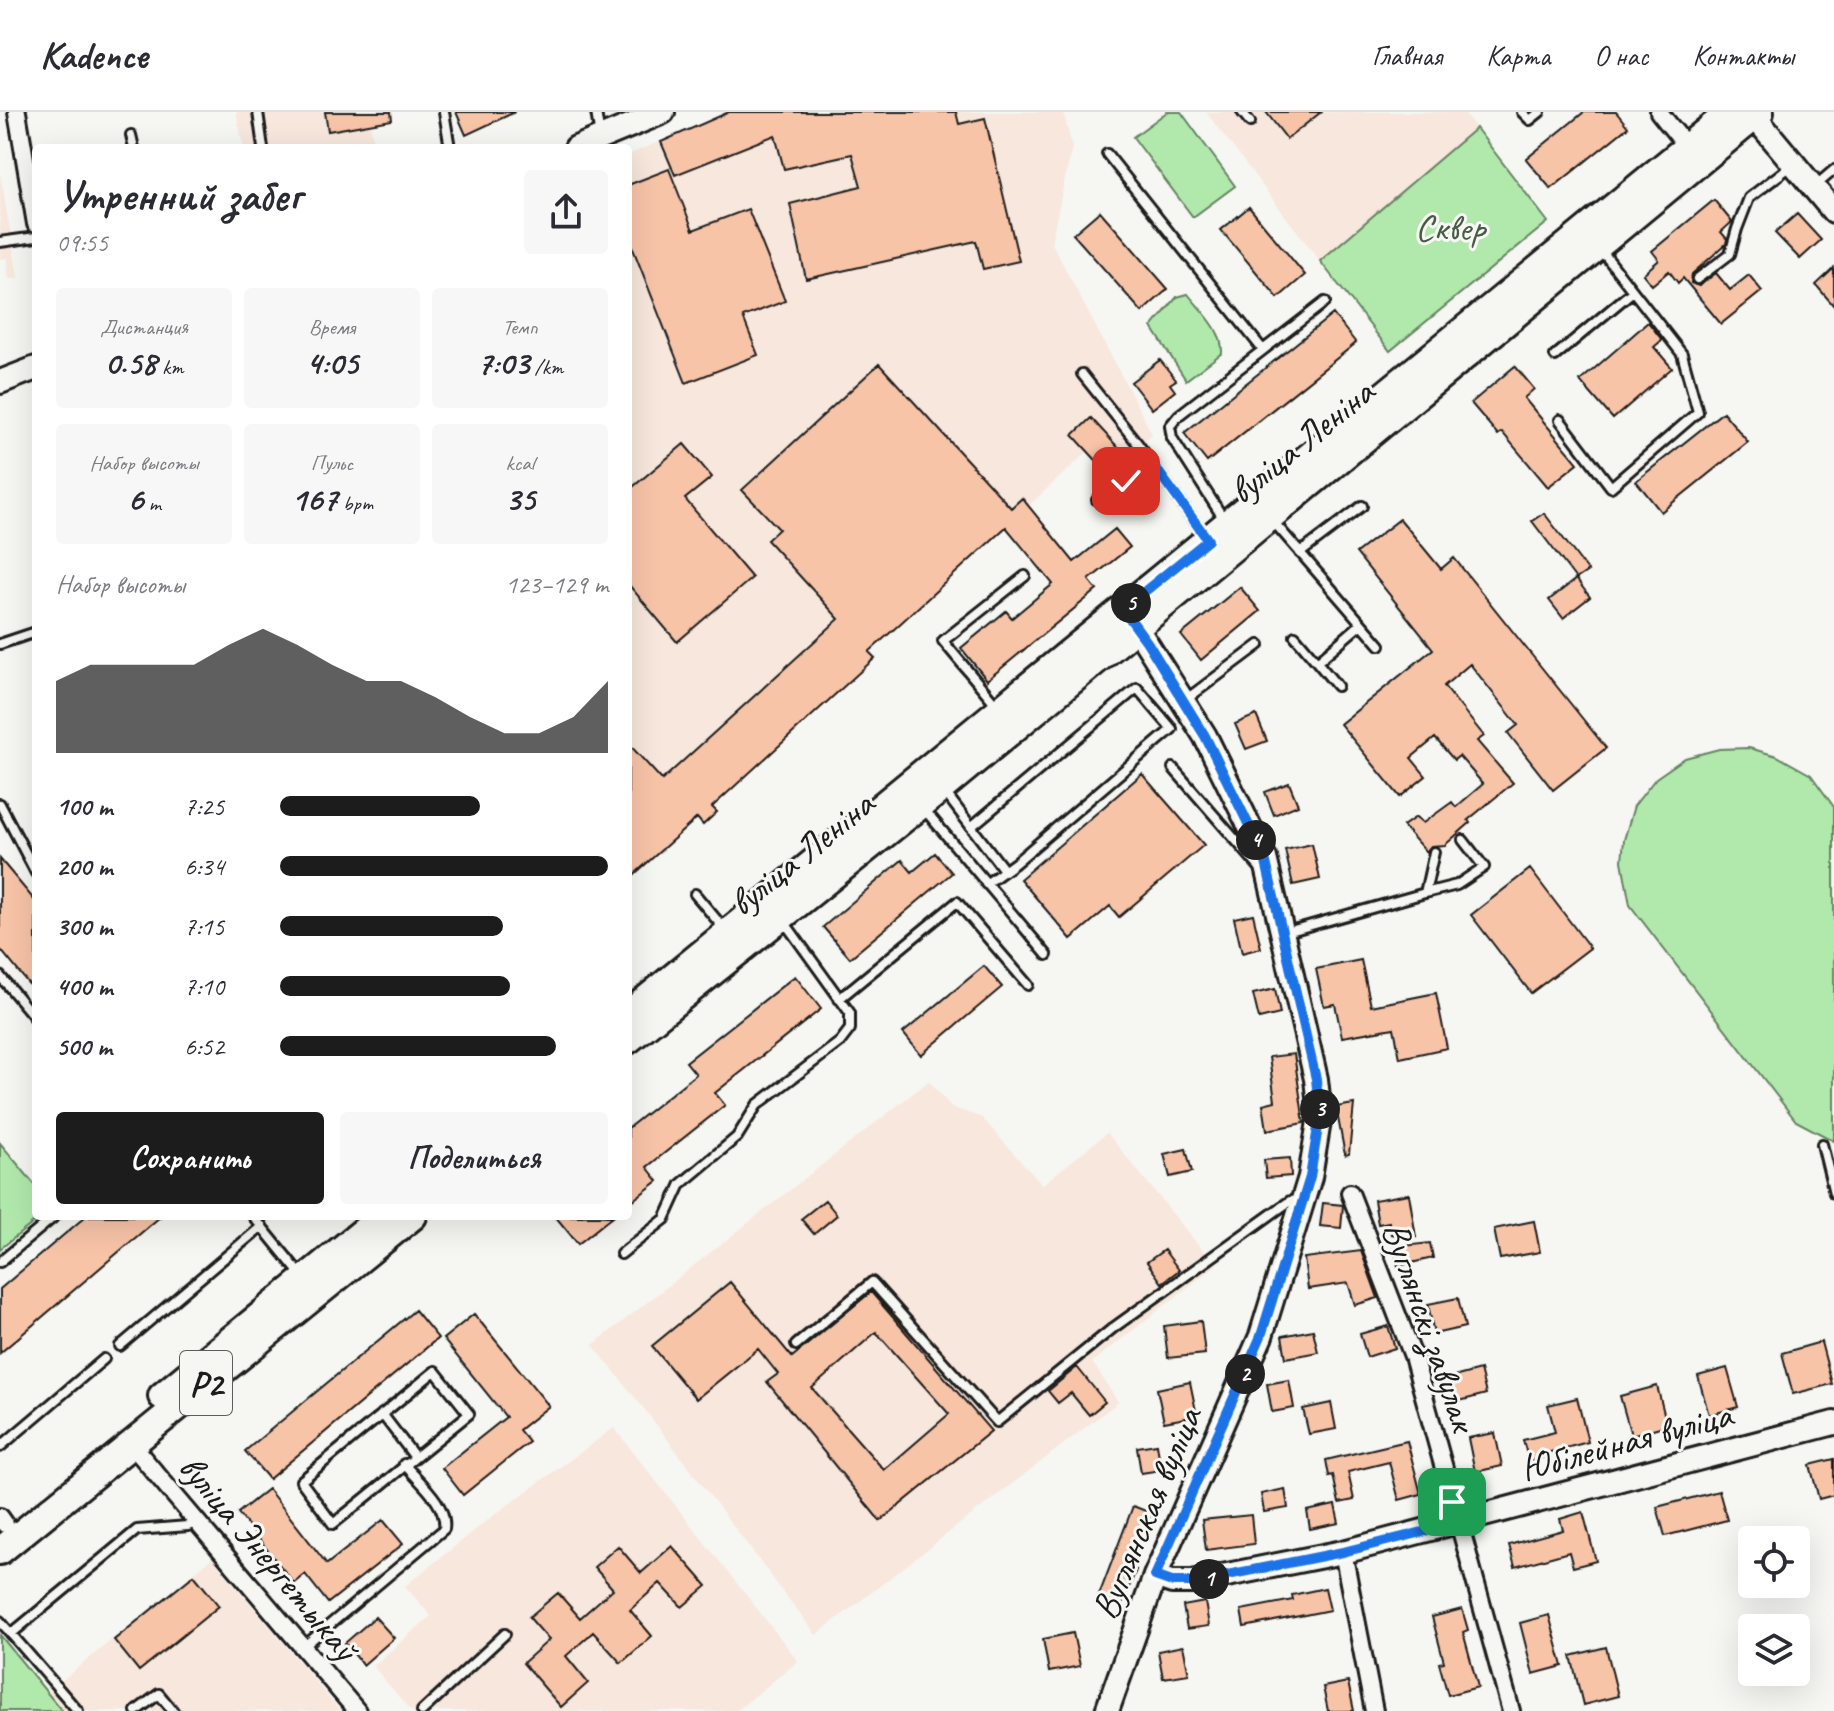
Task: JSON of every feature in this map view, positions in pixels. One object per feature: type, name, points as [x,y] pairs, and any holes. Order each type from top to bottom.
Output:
[{"type":"main road","name":"вуліца Леніна","points":[[632,1011],[735,941],[774,910],[1130,618],[1225,535],[1262,509],[1693,154],[1749,113]]},
{"type":"main road","name":"вуліца Леніна","points":[[914,796],[942,788],[1007,719]]},
{"type":"main road","name":"вуліца Леніна","points":[[632,1036],[735,941]]},
{"type":"main road","name":"Р2","points":[[311,1287],[378,1220]]},
{"type":"main road","name":"Р2","points":[[4,1532],[311,1287],[407,1220]]},
{"type":"street","points":[[17,112],[32,200]]},
{"type":"street","points":[[586,144],[663,112]]},
{"type":"street","points":[[1659,112],[1693,154]]},
{"type":"street","points":[[1749,113],[1834,212]]},
{"type":"street","points":[[0,382],[32,370]]},
{"type":"street","name":"Вуглянская вуліца","points":[[1107,1711],[1155,1576],[1261,1336],[1305,1200],[1320,1115],[1316,1079],[1265,858],[1205,736],[1130,618]]},
{"type":"street","name":"Вуглянскі завулак","points":[[1350,1193],[1413,1356],[1511,1711]]},
{"type":"street","name":"Юбілейная вуліца","points":[[1155,1576],[1172,1582],[1192,1582],[1343,1552],[1834,1423]]},
{"type":"street","name":"вуліца Энергетыкаў","points":[[126,1437],[357,1711]]},
{"type":"street","points":[[1343,1552],[1374,1711]]},
{"type":"lane","points":[[258,112],[262,144]]},
{"type":"lane","points":[[444,112],[449,144]]},
{"type":"lane","points":[[596,112],[600,138]]},
{"type":"lane","points":[[1242,112],[1250,122]]},
{"type":"lane","points":[[1522,112],[1530,120],[1540,112]]},
{"type":"lane","points":[[131,135],[133,144]]},
{"type":"lane","points":[[1107,154],[1263,350]]},
{"type":"lane","points":[[1697,279],[1730,254],[1749,198],[1793,163]]},
{"type":"lane","points":[[1813,187],[1834,170]]},
{"type":"lane","points":[[0,242],[32,238]]},
{"type":"lane","points":[[1560,420],[1611,487],[1698,412],[1682,354],[1591,238]]},
{"type":"lane","points":[[1555,356],[1633,291]]},
{"type":"lane","points":[[1225,535],[1172,438],[1170,426],[1179,415],[1325,302]]},
{"type":"lane","points":[[1082,374],[1152,463],[1225,535]]},
{"type":"lane","points":[[1097,500],[1152,463]]},
{"type":"lane","points":[[1300,553],[1362,506]]},
{"type":"lane","points":[[1262,509],[1380,645]]},
{"type":"lane","points":[[1007,719],[943,641],[1025,576]]},
{"type":"lane","points":[[1317,662],[1361,624]]},
{"type":"lane","points":[[0,644],[32,633]]},
{"type":"lane","points":[[1295,636],[1337,686]]},
{"type":"lane","points":[[1184,701],[1259,645]]},
{"type":"lane","points":[[971,827],[1137,688],[1172,729],[986,884]]},
{"type":"lane","points":[[1173,768],[1270,878]]},
{"type":"lane","points":[[942,788],[1004,870]]},
{"type":"lane","points":[[914,796],[1047,955]]},
{"type":"lane","points":[[0,804],[32,865]]},
{"type":"lane","points":[[1283,933],[1457,885],[1484,867],[1463,840]]},
{"type":"lane","points":[[1425,893],[1434,852]]},
{"type":"lane","points":[[695,894],[735,941]]},
{"type":"lane","points":[[839,999],[957,902],[1028,985]]},
{"type":"lane","points":[[621,1254],[665,1219],[681,1184],[737,1137],[757,1105],[840,1042],[850,1029],[850,1013],[774,910]]},
{"type":"lane","points":[[0,976],[32,1014]]},
{"type":"lane","points":[[1822,1144],[1834,1193]]},
{"type":"lane","points":[[796,1345],[872,1282],[997,1422],[1113,1328],[1290,1201],[1305,1200]]},
{"type":"lane","points":[[0,1262],[50,1220]]},
{"type":"lane","points":[[257,1220],[311,1287]]},
{"type":"lane","points":[[120,1346],[262,1226]]},
{"type":"lane","points":[[0,1447],[104,1359]]},
{"type":"lane","points":[[435,1371],[469,1414],[333,1524],[301,1481],[382,1414],[435,1371]]},
{"type":"lane","points":[[382,1414],[414,1456]]},
{"type":"lane","points":[[302,1647],[444,1529],[442,1509],[404,1464]]},
{"type":"lane","points":[[11,1634],[137,1530],[188,1526],[198,1521]]},
{"type":"lane","points":[[0,1621],[78,1711]]},
{"type":"lane","points":[[422,1711],[505,1634]]},
{"type":"lane","points":[[136,1711],[159,1694],[173,1711]]},
{"type":"shaded area","points":[[236,112],[367,112],[374,144],[243,144]]},
{"type":"shaded area","points":[[729,112],[1063,112],[1072,147],[1051,242],[1152,434],[1106,471],[1087,452],[870,651],[875,658],[712,807],[703,825],[632,747],[632,153]]},
{"type":"shaded area","points":[[1206,112],[1463,112],[1476,128],[1320,261]]},
{"type":"shaded area","points":[[0,172],[18,278],[9,279],[7,258],[0,259]]},
{"type":"shaded area","points":[[929,1081],[951,1107],[982,1118],[1042,1185],[1107,1133],[1215,1266],[1092,1362],[1118,1402],[816,1635],[593,1345]]},
{"type":"shaded area","points":[[614,1428],[798,1661],[736,1711],[411,1711],[373,1666],[431,1616],[405,1586],[493,1516]]},
{"type":"shaded area","points":[[212,1558],[340,1711],[62,1711],[47,1693]]},
{"type":"green space","points":[[1167,112],[1181,112],[1235,186],[1193,217],[1133,137]]},
{"type":"green space","name":"Сквер","points":[[1476,128],[1548,222],[1390,351],[1320,261]]},
{"type":"green space","points":[[1188,294],[1215,329],[1222,353],[1186,380],[1152,327],[1177,297]]},
{"type":"green space","points":[[1749,748],[1777,756],[1811,775],[1834,807],[1834,1141],[1796,1121],[1630,905],[1622,861],[1624,840],[1634,806],[1656,778],[1685,758],[1719,749]]},
{"type":"green space","points":[[0,1143],[32,1181],[32,1220],[37,1220],[0,1249]]},
{"type":"green space","points":[[0,1635],[62,1711],[0,1711]]},
{"type":"building","points":[[325,112],[391,112],[392,120],[328,131]]},
{"type":"building","points":[[456,112],[515,112],[466,135]]},
{"type":"building","points":[[729,112],[956,112],[959,124],[985,118],[1019,261],[983,269],[976,241],[806,279],[790,204],[861,186],[852,154],[784,169],[775,135],[675,175],[661,142]]},
{"type":"building","points":[[1266,112],[1321,112],[1287,139]]},
{"type":"building","points":[[1584,112],[1616,112],[1628,127],[1551,189],[1526,159]]},
{"type":"building","points":[[669,169],[693,230],[748,209],[785,301],[743,317],[758,355],[686,383],[632,246],[632,183]]},
{"type":"building","points":[[1714,200],[1732,222],[1721,232],[1727,239],[1726,244],[1692,274],[1691,283],[1699,286],[1716,273],[1730,290],[1749,275],[1762,291],[1721,324],[1683,278],[1678,283],[1669,271],[1652,285],[1643,274],[1659,260],[1652,251]]},
{"type":"building","points":[[1249,207],[1305,275],[1278,298],[1221,230]]},
{"type":"building","points":[[1100,211],[1168,289],[1142,312],[1073,234]]},
{"type":"building","points":[[1797,214],[1821,240],[1800,259],[1775,233]]},
{"type":"building","points":[[1834,268],[1834,306],[1816,285]]},
{"type":"building","points":[[1333,314],[1356,343],[1207,462],[1184,433]]},
{"type":"building","points":[[1648,322],[1662,340],[1654,347],[1672,368],[1613,419],[1580,381]]},
{"type":"building","points":[[1160,360],[1176,380],[1170,384],[1175,391],[1152,409],[1131,382]]},
{"type":"building","points":[[879,364],[1011,508],[1022,498],[1074,562],[1115,529],[1130,547],[1089,580],[1097,590],[987,680],[961,648],[1006,611],[1012,618],[1053,584],[1006,527],[869,652],[875,658],[712,807],[717,812],[703,825],[697,818],[632,876],[632,747],[662,780],[839,619],[767,540],[779,529],[742,490]]},
{"type":"building","points":[[1515,366],[1534,389],[1524,398],[1578,463],[1548,487],[1502,432],[1498,435],[1471,403]]},
{"type":"building","points":[[1723,412],[1748,442],[1661,512],[1636,481]]},
{"type":"building","points":[[1091,418],[1124,454],[1106,471],[1073,435]]},
{"type":"building","points":[[684,444],[712,477],[685,499],[752,578],[677,642],[632,589],[632,488]]},
{"type":"building","points":[[1544,513],[1588,571],[1576,579],[1532,521]]},
{"type":"building","points":[[1400,519],[1441,569],[1454,558],[1606,748],[1553,790],[1508,733],[1518,725],[1470,664],[1444,686],[1484,736],[1477,741],[1513,783],[1468,820],[1470,823],[1445,845],[1431,846],[1426,852],[1403,826],[1416,817],[1423,823],[1452,802],[1456,807],[1483,784],[1459,756],[1454,760],[1435,738],[1411,758],[1426,776],[1400,797],[1340,724],[1433,649],[1356,553]]},
{"type":"building","points":[[1576,579],[1590,597],[1563,618],[1549,600]]},
{"type":"building","points":[[1240,587],[1260,611],[1201,660],[1181,635]]},
{"type":"building","points":[[1256,715],[1267,741],[1246,749],[1235,724]]},
{"type":"building","points":[[1142,774],[1204,845],[1119,917],[1110,906],[1071,939],[1020,879]]},
{"type":"building","points":[[1289,783],[1298,805],[1274,815],[1265,792]]},
{"type":"building","points":[[1312,844],[1320,879],[1293,885],[1285,850]]},
{"type":"building","points":[[935,853],[952,873],[850,958],[823,927],[902,860],[912,872]]},
{"type":"building","points":[[0,859],[32,897],[32,988],[0,949]]},
{"type":"building","points":[[1530,869],[1590,948],[1531,993],[1471,915]]},
{"type":"building","points":[[1253,914],[1261,948],[1242,953],[1234,918]]},
{"type":"building","points":[[1361,960],[1371,1006],[1436,993],[1447,1048],[1400,1058],[1394,1028],[1342,1037],[1335,1004],[1324,1006],[1316,969]]},
{"type":"building","points":[[984,966],[1002,987],[921,1055],[903,1033]]},
{"type":"building","points":[[795,976],[821,1009],[715,1093],[725,1105],[647,1167],[658,1181],[632,1201],[632,1125],[696,1074],[686,1062]]},
{"type":"building","points":[[1275,989],[1280,1014],[1259,1019],[1253,994]]},
{"type":"building","points":[[1294,1054],[1304,1123],[1267,1130],[1263,1104],[1275,1101],[1269,1057]]},
{"type":"building","points":[[1354,1104],[1349,1154],[1345,1155],[1336,1107]]},
{"type":"building","points":[[1186,1149],[1192,1172],[1170,1177],[1164,1154]]},
{"type":"building","points":[[1290,1158],[1291,1176],[1266,1178],[1264,1160]]},
{"type":"building","points":[[1409,1194],[1416,1237],[1391,1234],[1389,1222],[1378,1224],[1374,1200]]},
{"type":"building","points":[[825,1200],[837,1215],[814,1234],[801,1219]]},
{"type":"building","points":[[1323,1203],[1343,1205],[1341,1228],[1320,1226]]},
{"type":"building","points":[[81,1220],[156,1220],[0,1353],[0,1289]]},
{"type":"building","points":[[558,1220],[608,1220],[578,1244]]},
{"type":"building","points":[[1534,1221],[1540,1252],[1500,1259],[1494,1229]]},
{"type":"building","points":[[1430,1243],[1433,1258],[1398,1266],[1394,1247]]},
{"type":"building","points":[[1164,1250],[1179,1270],[1162,1283],[1147,1262]]},
{"type":"building","points":[[1361,1251],[1378,1298],[1355,1305],[1348,1283],[1308,1289],[1304,1258]]},
{"type":"building","points":[[730,1282],[792,1357],[871,1292],[991,1431],[880,1521],[767,1382],[778,1374],[758,1349],[696,1399],[652,1346]],"holes":[[[876,1332],[949,1414],[884,1470],[812,1388]]]},
{"type":"building","points":[[1458,1298],[1465,1327],[1434,1334],[1428,1304]]},
{"type":"building","points":[[415,1310],[438,1338],[269,1479],[245,1451]]},
{"type":"building","points":[[474,1314],[549,1406],[519,1430],[529,1442],[463,1495],[442,1468],[506,1417],[443,1339]]},
{"type":"building","points":[[1201,1321],[1205,1354],[1168,1358],[1164,1326]]},
{"type":"building","points":[[1388,1326],[1395,1348],[1367,1357],[1360,1334]]},
{"type":"building","points":[[1313,1330],[1318,1352],[1286,1358],[1282,1336]]},
{"type":"building","points":[[1821,1342],[1832,1384],[1793,1394],[1782,1353]]},
{"type":"building","points":[[1077,1367],[1105,1402],[1089,1415],[1071,1393],[1058,1403],[1048,1391]]},
{"type":"building","points":[[1727,1368],[1738,1407],[1709,1415],[1698,1376]]},
{"type":"building","points":[[1480,1370],[1486,1394],[1448,1404],[1442,1380]]},
{"type":"building","points":[[1289,1380],[1294,1408],[1272,1412],[1267,1384]]},
{"type":"building","points":[[1190,1382],[1197,1416],[1164,1422],[1157,1389]]},
{"type":"building","points":[[1657,1386],[1667,1425],[1631,1435],[1620,1396]]},
{"type":"building","points":[[1577,1398],[1588,1442],[1543,1454],[1544,1457],[1529,1462],[1523,1440],[1555,1432],[1548,1405]]},
{"type":"building","points":[[1331,1403],[1336,1429],[1309,1434],[1303,1409]]},
{"type":"building","points":[[1495,1433],[1502,1466],[1475,1472],[1468,1438]]},
{"type":"building","points":[[1407,1441],[1421,1494],[1399,1500],[1389,1462],[1348,1472],[1354,1500],[1339,1503],[1326,1460]]},
{"type":"building","points":[[1157,1444],[1161,1470],[1141,1473],[1137,1447]]},
{"type":"building","points":[[1834,1459],[1834,1495],[1819,1499],[1810,1465]]},
{"type":"building","points":[[268,1489],[327,1564],[383,1520],[403,1544],[328,1603],[305,1574],[294,1583],[238,1513]]},
{"type":"building","points":[[1285,1489],[1288,1508],[1264,1512],[1261,1494]]},
{"type":"building","points":[[1719,1491],[1727,1520],[1665,1536],[1657,1507]]},
{"type":"building","points":[[1335,1505],[1339,1523],[1310,1529],[1307,1511]]},
{"type":"building","points":[[1133,1506],[1151,1513],[1129,1568],[1136,1570],[1121,1607],[1098,1598]]},
{"type":"building","points":[[1583,1512],[1596,1561],[1573,1567],[1569,1552],[1515,1567],[1509,1545],[1563,1530],[1560,1519]]},
{"type":"building","points":[[1251,1515],[1254,1544],[1206,1550],[1202,1520]]},
{"type":"building","points":[[618,1546],[641,1573],[672,1546],[707,1586],[682,1607],[660,1583],[630,1610],[652,1636],[621,1663],[593,1632],[566,1656],[588,1683],[561,1707],[523,1663],[549,1640],[529,1617],[558,1593],[580,1618],[613,1589],[594,1567]]},
{"type":"building","points":[[194,1575],[219,1606],[139,1671],[114,1640]]},
{"type":"building","points":[[1325,1588],[1330,1610],[1244,1627],[1241,1610],[1293,1600],[1292,1595]]},
{"type":"building","points":[[1205,1602],[1209,1626],[1187,1629],[1183,1606]]},
{"type":"building","points":[[1462,1609],[1468,1630],[1463,1632],[1478,1687],[1448,1695],[1439,1663],[1444,1662],[1432,1617]]},
{"type":"building","points":[[1549,1615],[1563,1666],[1533,1674],[1520,1623]]},
{"type":"building","points":[[375,1617],[394,1638],[363,1665],[345,1643]]},
{"type":"building","points":[[1073,1633],[1080,1666],[1049,1672],[1043,1639]]},
{"type":"building","points":[[1183,1646],[1189,1674],[1163,1678],[1158,1651]]},
{"type":"building","points":[[1606,1647],[1618,1696],[1583,1705],[1571,1656]]},
{"type":"building","points":[[1348,1682],[1354,1711],[1328,1711],[1323,1687]]},
{"type":"route","points":[[1126,481],[1152,463],[1208,540],[1123,609],[1205,736],[1265,858],[1316,1079],[1320,1115],[1305,1200],[1261,1336],[1155,1576],[1172,1582],[1192,1582],[1343,1552],[1458,1523],[1452,1502]]}]
